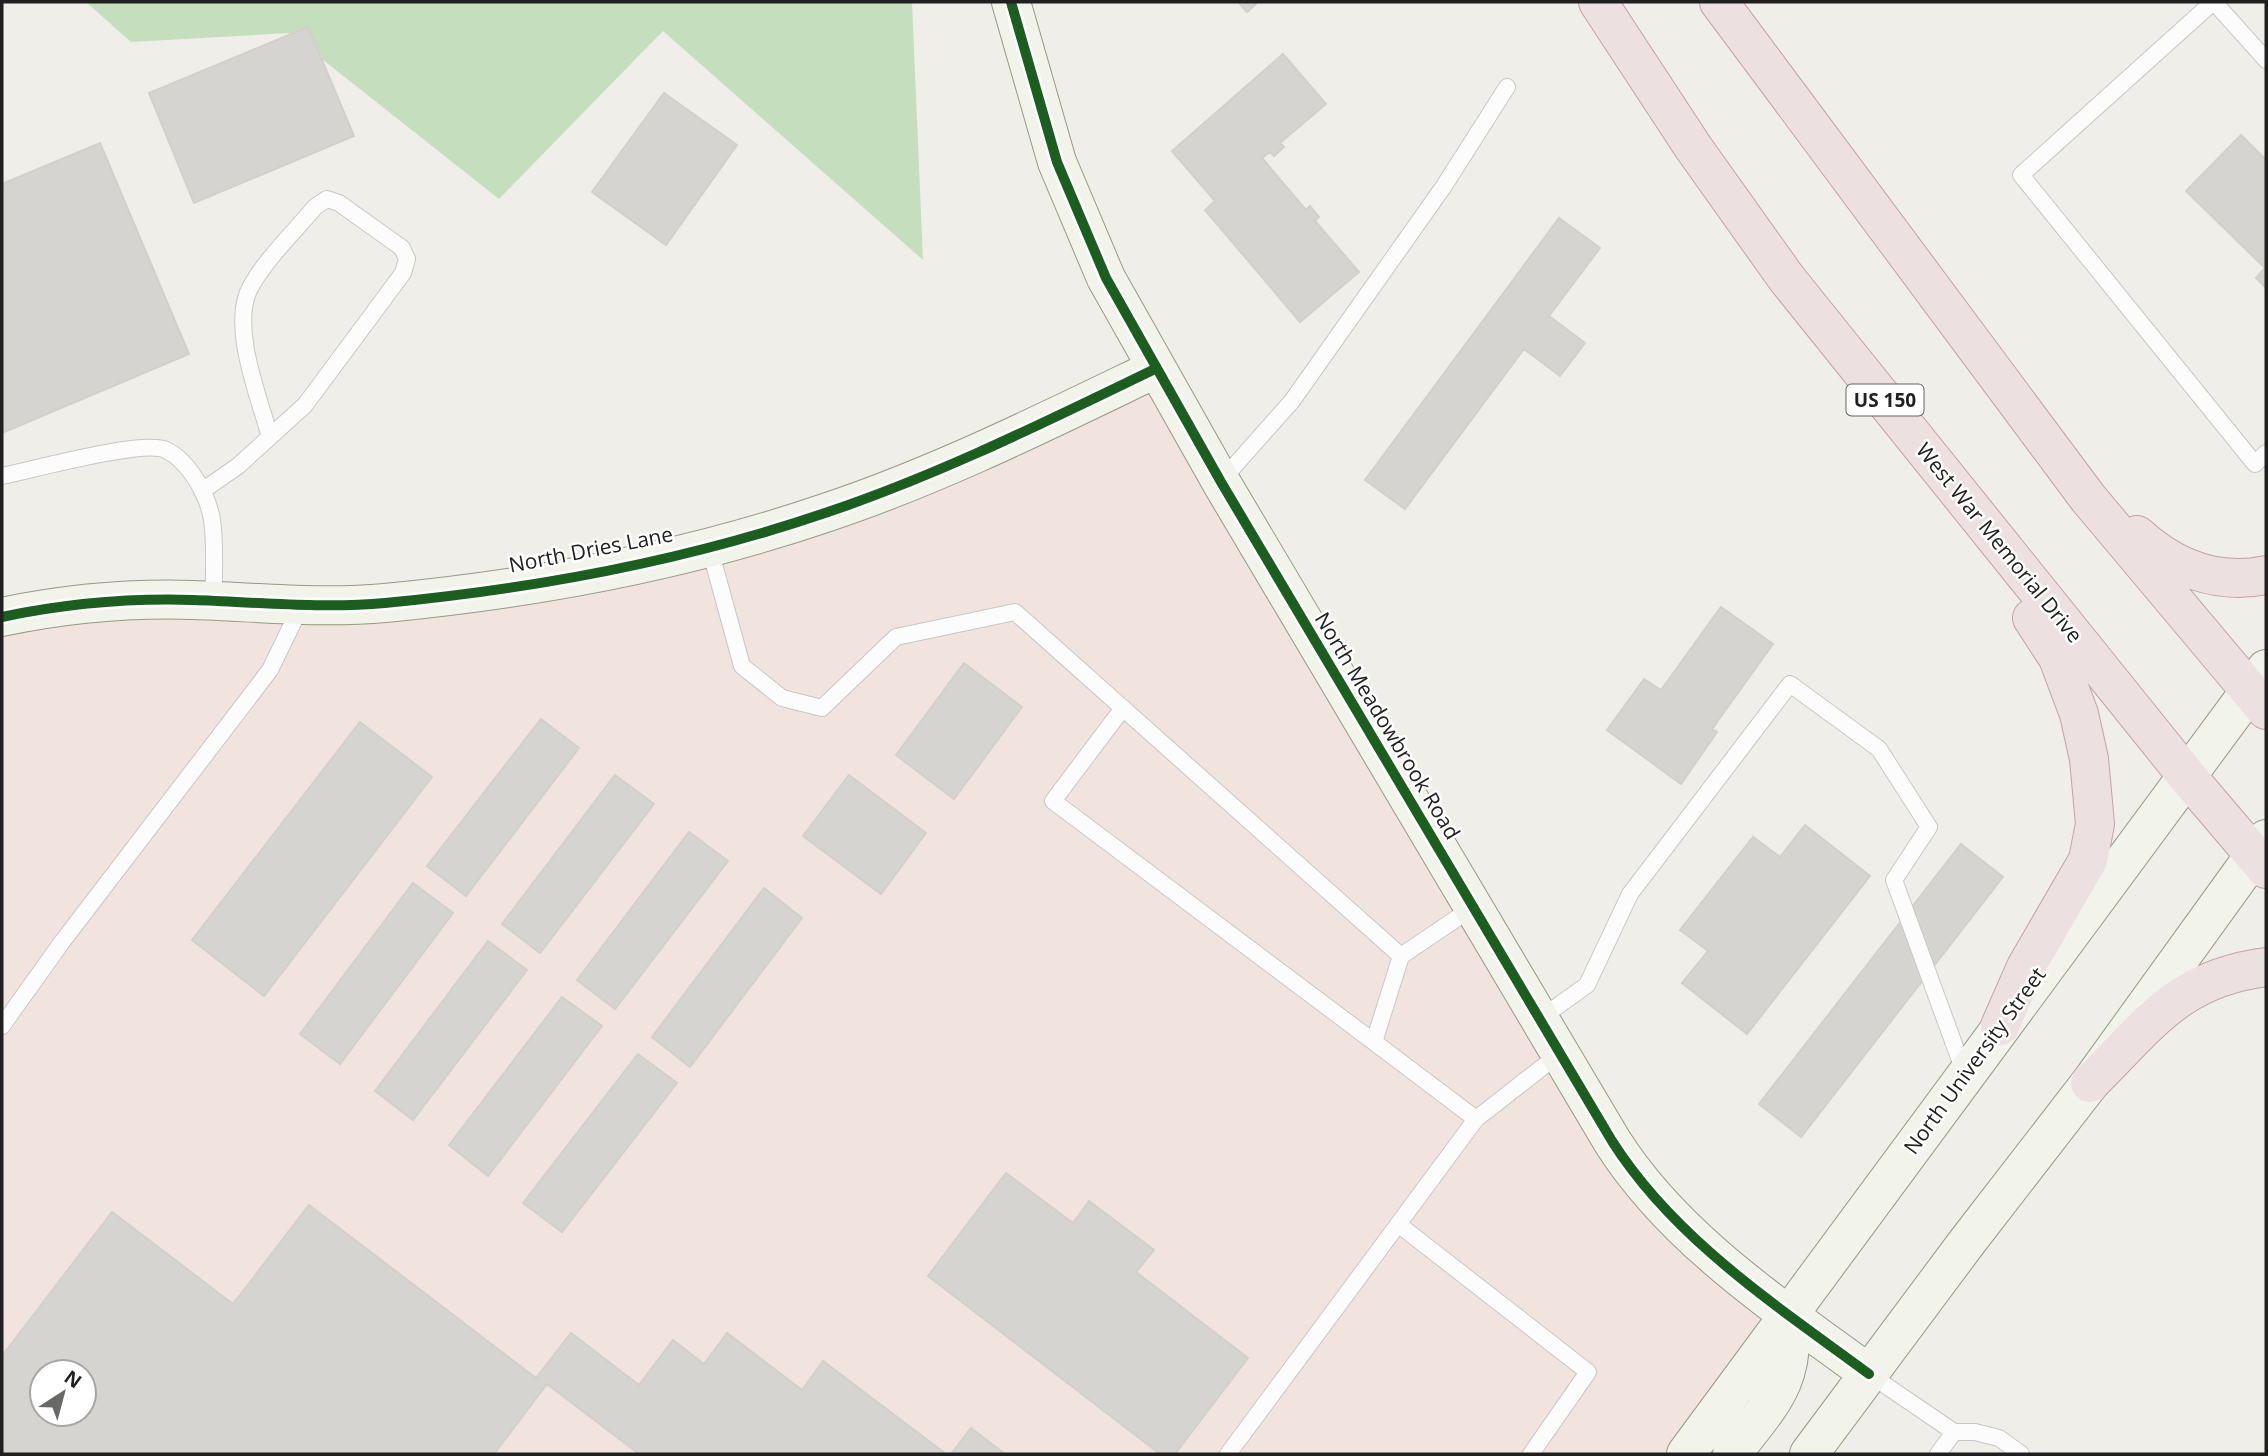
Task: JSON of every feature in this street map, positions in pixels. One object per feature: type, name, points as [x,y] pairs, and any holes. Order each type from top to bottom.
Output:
[{"type":"highway","name":"West War Memorial Drive","points":[[1598,2],[1693,147],[1787,279],[2186,775],[2262,854]]},
{"type":"highway","points":[[1719,2],[2088,498],[2261,690]]},
{"type":"highway","points":[[1787,279],[1879,413],[2046,637],[2063,668],[2079,714],[2089,759],[2094,807],[2092,849],[2070,896],[2026,967],[2000,1026]]},
{"type":"highway","points":[[2088,498],[2178,565],[2217,576],[2266,575]]},
{"type":"highway","points":[[2090,1083],[2178,998],[2213,978],[2266,967]]},
{"type":"street","name":"North Meadowbrook Road","points":[[1011,2],[1048,131],[1072,199],[1106,278],[1221,482],[1558,1055],[1626,1164],[1653,1196],[1703,1246],[1788,1315],[1869,1374]]},
{"type":"street","name":"North Dries Lane","points":[[2,617],[124,601],[380,604],[600,571],[789,525],[902,484],[1014,437],[1155,369]]},
{"type":"street","name":"North University Street","points":[[1686,1454],[2186,775],[2261,690]]},
{"type":"street","points":[[1809,1454],[2262,854]]},
{"type":"street","points":[[1732,1454],[1780,1389],[1785,1378],[1792,1342],[1788,1315]]},
{"type":"lane","points":[[2266,60],[2213,2],[2021,175],[2255,464],[2266,453]]},
{"type":"lane","points":[[1221,482],[1292,401],[1444,186],[1507,87]]},
{"type":"lane","points":[[202,491],[238,466],[270,437],[305,405],[402,273],[407,259],[402,248],[339,203],[327,199],[315,207],[251,286],[243,305],[242,330],[270,437]]},
{"type":"lane","points":[[2,476],[141,446],[164,448],[184,463],[202,491],[212,519],[214,601]]},
{"type":"lane","points":[[709,546],[742,666],[782,698],[822,708],[896,637],[1015,612],[1401,956]]},
{"type":"lane","points":[[2,1026],[62,942],[270,670],[302,604]]},
{"type":"lane","points":[[1538,1020],[1587,985],[1630,894],[1790,684],[1879,749],[1929,827],[1894,880],[1965,1074]]},
{"type":"lane","points":[[1123,708],[1053,801],[1476,1119]]},
{"type":"lane","points":[[1374,1042],[1401,956],[1472,908]]},
{"type":"lane","points":[[1228,1454],[1476,1119],[1558,1055]]},
{"type":"lane","points":[[1398,1224],[1588,1372],[1531,1454]]},
{"type":"lane","points":[[1869,1374],[1954,1432],[1975,1432],[1999,1438],[2021,1454]]},
{"type":"lane","points":[[1938,1454],[1954,1432]]},
{"type":"lane","points":[[1999,1438],[2010,1454]]},
{"type":"shaded area","points":[[1155,369],[1626,1163],[1789,1315],[1686,1454],[2,1454],[2,621],[404,601],[709,546]]},
{"type":"green space","points":[[86,2],[912,2],[923,260],[663,31],[499,199],[289,33],[131,42]]},
{"type":"building","points":[[1238,2],[1254,2],[1256,4],[1247,12]]},
{"type":"building","points":[[308,27],[354,136],[194,203],[149,93]]},
{"type":"building","points":[[1283,54],[1326,104],[1280,143],[1284,147],[1274,156],[1270,152],[1262,158],[1306,210],[1310,206],[1319,217],[1315,221],[1359,272],[1300,322],[1205,210],[1215,201],[1172,151]]},
{"type":"building","points":[[664,93],[737,145],[666,245],[592,192]]},
{"type":"building","points":[[2241,135],[2266,160],[2266,288],[2256,278],[2265,268],[2186,191]]},
{"type":"building","points":[[100,143],[189,354],[2,433],[2,184]]},
{"type":"building","points":[[1559,218],[1600,248],[1549,316],[1585,343],[1560,376],[1524,349],[1405,509],[1365,480]]},
{"type":"building","points":[[1721,607],[1773,644],[1712,729],[1717,732],[1681,784],[1607,730],[1644,679],[1661,690]]},
{"type":"building","points":[[964,663],[1022,707],[954,799],[896,755]]},
{"type":"building","points":[[541,719],[579,748],[466,896],[427,866]]},
{"type":"building","points":[[360,722],[432,777],[264,996],[192,940]]},
{"type":"building","points":[[615,775],[654,804],[540,953],[502,924]]},
{"type":"building","points":[[849,775],[926,833],[881,894],[803,836]]},
{"type":"building","points":[[1805,825],[1870,876],[1747,1034],[1682,983],[1708,951],[1680,930],[1753,837],[1780,857]]},
{"type":"building","points":[[689,832],[728,861],[615,1009],[577,980]]},
{"type":"building","points":[[1961,844],[2003,877],[1801,1137],[1759,1104]]},
{"type":"building","points":[[413,883],[453,913],[340,1064],[300,1034]]},
{"type":"building","points":[[764,888],[802,918],[690,1067],[652,1037]]},
{"type":"building","points":[[488,941],[527,970],[413,1120],[375,1091]]},
{"type":"building","points":[[562,997],[602,1026],[488,1176],[449,1145]]},
{"type":"building","points":[[638,1054],[677,1083],[562,1232],[523,1203]]},
{"type":"building","points":[[1006,1173],[1073,1223],[1089,1201],[1154,1250],[1136,1272],[1248,1358],[1175,1454],[1160,1454],[928,1276]]},
{"type":"building","points":[[309,1205],[536,1378],[571,1333],[639,1385],[673,1340],[704,1364],[727,1333],[802,1390],[823,1361],[946,1454],[639,1454],[547,1384],[494,1454],[2,1454],[2,1356],[112,1212],[233,1304]]},
{"type":"building","points":[[971,1428],[1005,1454],[951,1454]]},
{"type":"cycle path","points":[[1011,2],[1057,162],[1106,278],[1221,482],[1612,1141],[1637,1176],[1696,1240],[1729,1269],[1869,1374]]},
{"type":"cycle path","points":[[2,617],[73,605],[145,600],[313,605],[385,603],[496,590],[663,559],[772,530],[909,482],[1155,369]]}]
